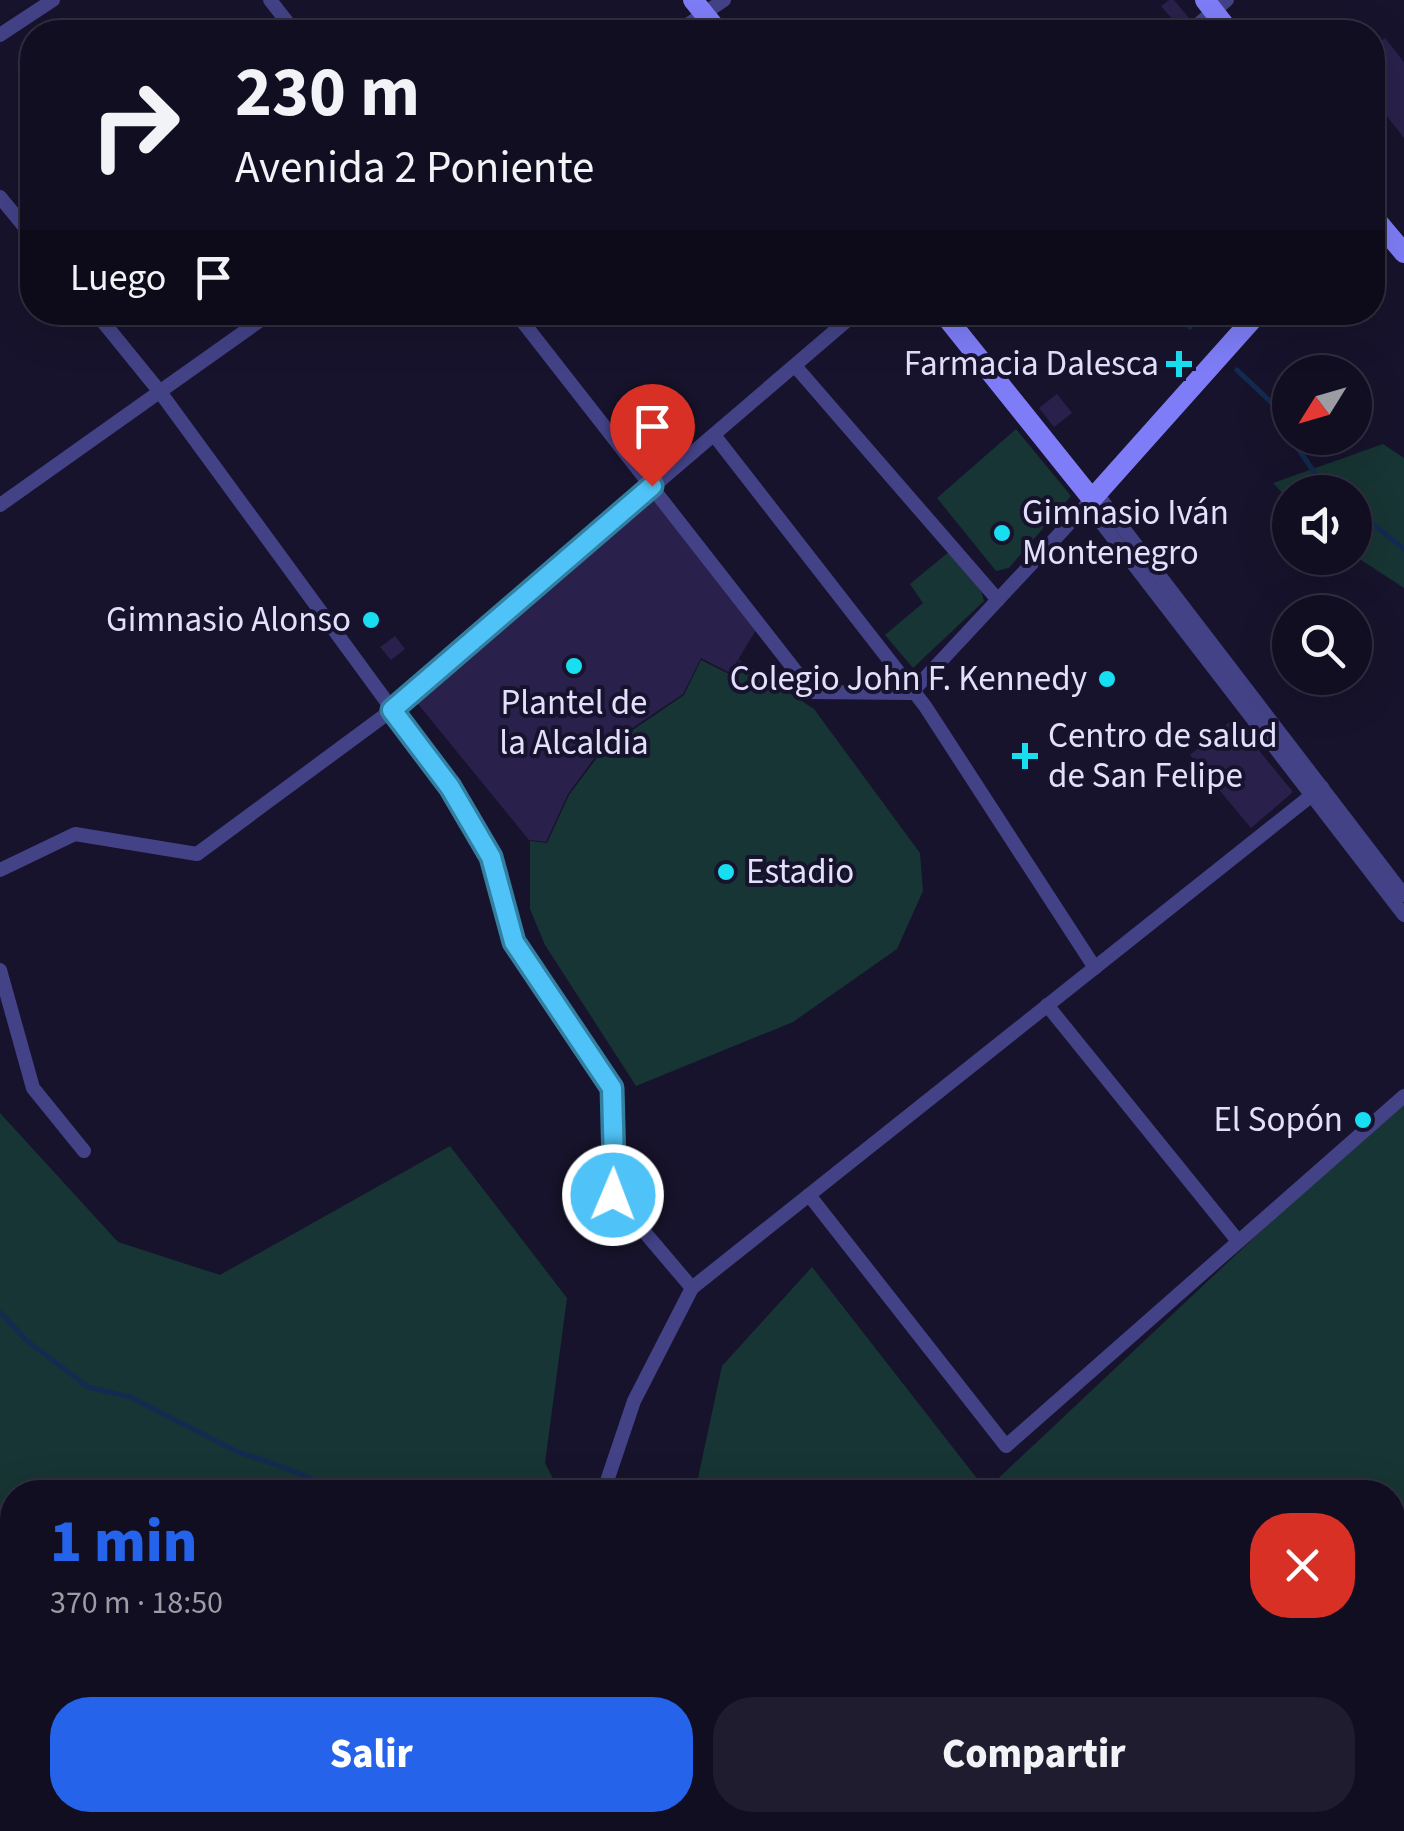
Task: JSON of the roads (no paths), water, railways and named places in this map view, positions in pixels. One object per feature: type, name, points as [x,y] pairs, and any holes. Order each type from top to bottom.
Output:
[{"type":"street","points":[[23,20],[53,0]]},
{"type":"street","points":[[270,0],[286,20]]},
{"type":"street","points":[[698,7],[724,0]]},
{"type":"street","points":[[0,197],[20,221]]},
{"type":"street","points":[[1385,231],[1404,254]]},
{"type":"street","points":[[106,325],[160,392],[450,787],[491,857],[514,942],[612,1088],[613,1195],[692,1288]]},
{"type":"street","points":[[0,505],[254,325]]},
{"type":"street","points":[[525,325],[812,692],[911,693],[1247,325]]},
{"type":"street","points":[[0,870],[75,834],[198,854],[392,710],[842,325]]},
{"type":"street","points":[[952,325],[1317,791],[1404,895]]},
{"type":"street","points":[[796,366],[998,600]]},
{"type":"street","points":[[714,435],[924,706],[1095,968]]},
{"type":"street","points":[[1317,791],[1404,916]]},
{"type":"street","points":[[607,1480],[634,1402],[692,1288],[1317,791]]},
{"type":"street","points":[[0,970],[32,1088],[84,1150]]},
{"type":"street","points":[[1048,1005],[1238,1241]]},
{"type":"street","points":[[809,1195],[1006,1446],[1404,1096]]},
{"type":"waterway","points":[[1237,370],[1272,403]]},
{"type":"waterway","points":[[1302,455],[1316,475]]},
{"type":"waterway","points":[[1372,524],[1404,549]]},
{"type":"waterway","points":[[0,1312],[26,1340],[88,1387],[130,1397],[236,1451],[315,1480]]},
{"type":"place","name":"Farmacia Dalesca","points":[[1179,364]]},
{"type":"place","name":"Gimnasio Iván Montenegro","points":[[1002,533]]},
{"type":"place","name":"Gimnasio Alonso","points":[[371,620]]},
{"type":"place","name":"Plantel de la Alcaldia","points":[[574,666]]},
{"type":"place","name":"Colegio John F. Kennedy","points":[[1107,679]]},
{"type":"place","name":"Centro de salud de San Felipe","points":[[1025,756]]},
{"type":"place","name":"Estadio","points":[[726,872]]},
{"type":"place","name":"El Sopón","points":[[1363,1120]]}]
